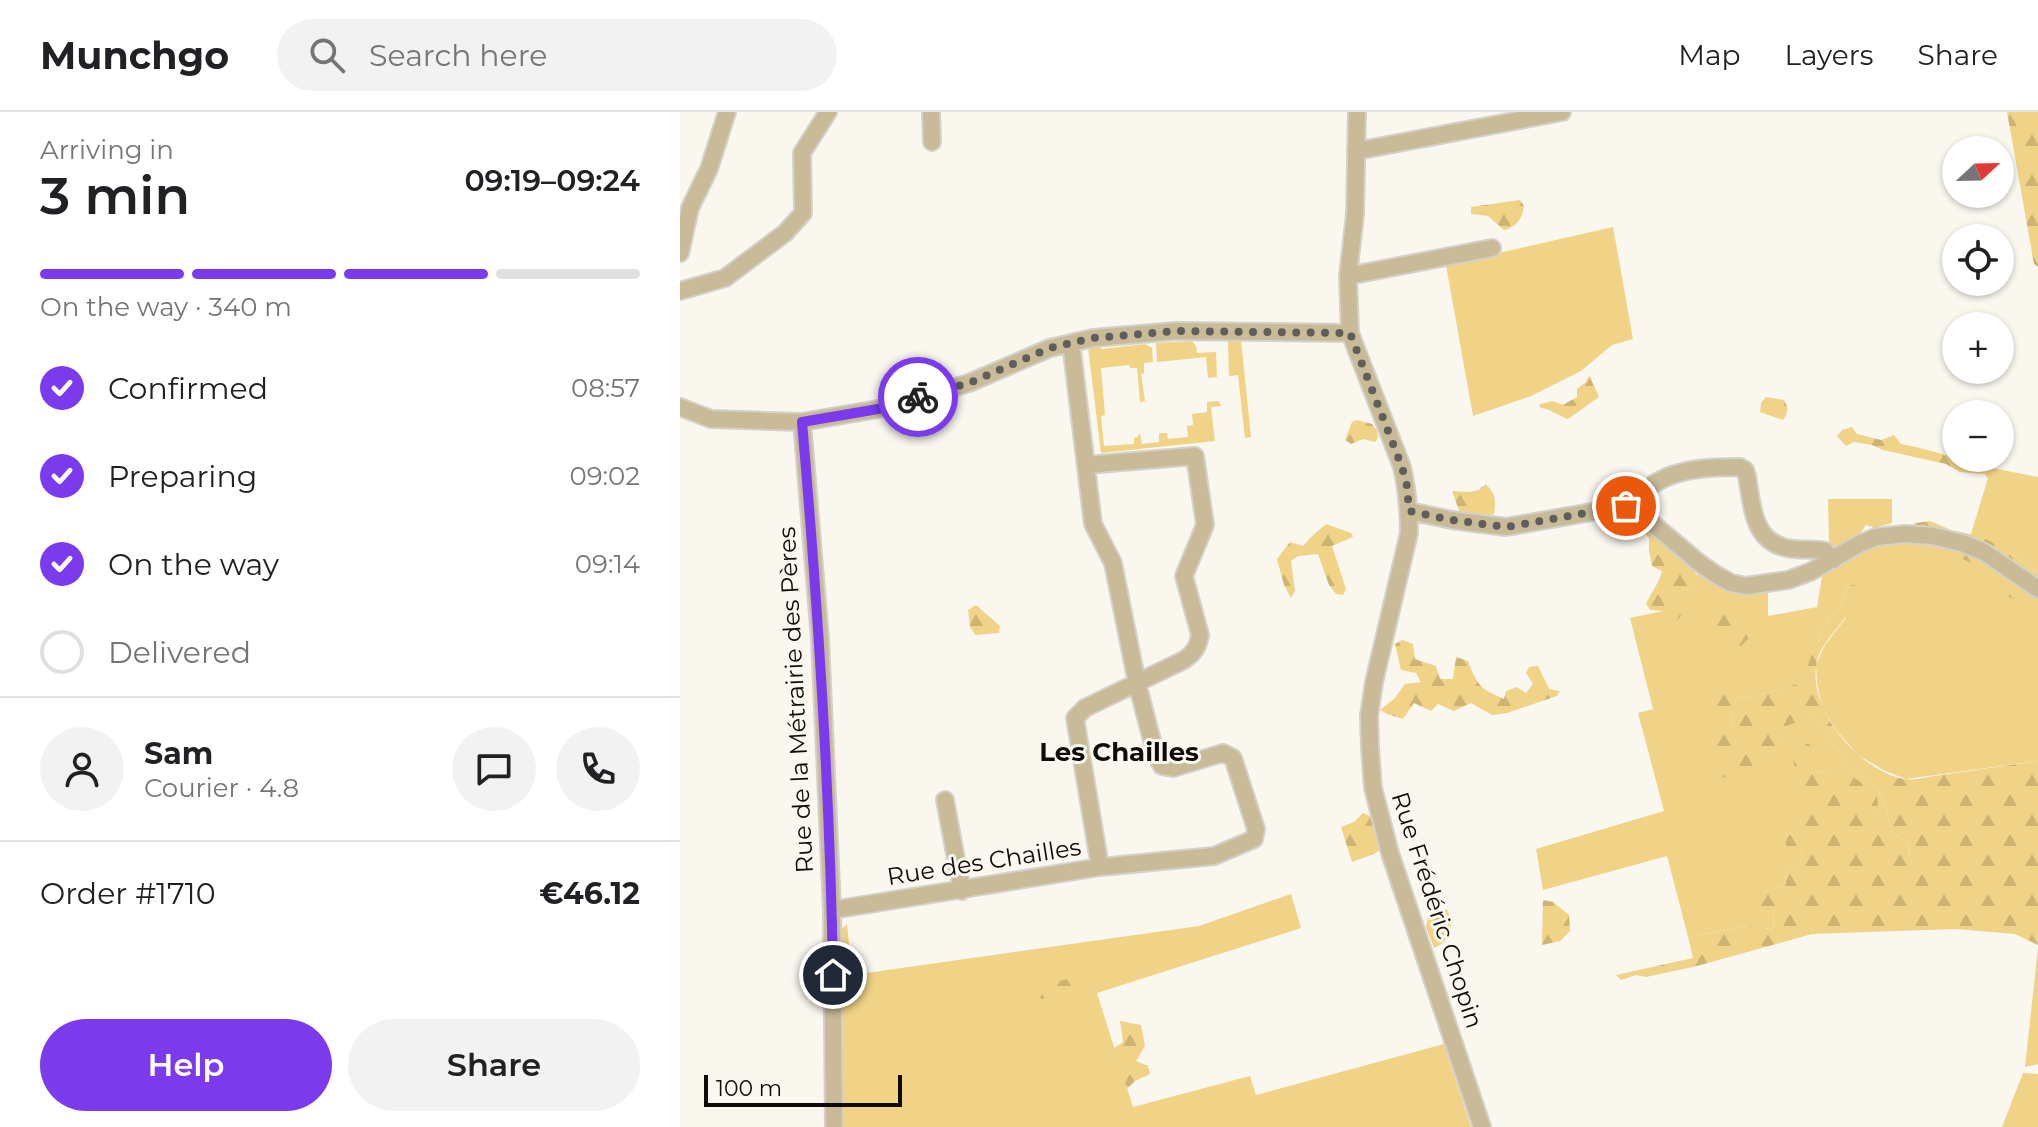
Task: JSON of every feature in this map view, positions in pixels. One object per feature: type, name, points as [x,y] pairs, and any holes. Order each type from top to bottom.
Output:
[{"type":"street","points":[[680,253],[690,208],[709,169],[727,112]]},
{"type":"street","points":[[680,291],[725,278],[785,233],[803,213],[802,153],[828,112]]},
{"type":"street","points":[[931,112],[932,142]]},
{"type":"street","name":"Rue Frédéric Chopin","points":[[1357,112],[1355,214],[1348,276],[1350,333],[1402,467],[1409,511],[1407,544],[1374,682],[1369,716],[1373,788],[1390,853],[1482,1127]]},
{"type":"street","points":[[1356,151],[1562,112]]},
{"type":"street","points":[[1348,276],[1492,248]]},
{"type":"street","points":[[680,407],[711,419],[802,422],[878,409],[969,383],[1050,348],[1093,338],[1176,331],[1350,333]]},
{"type":"street","points":[[1071,343],[1093,524],[1113,563],[1137,683],[1156,756],[1162,766],[1173,768],[1223,753],[1233,758],[1256,829],[1254,839],[1214,856],[1100,867]]},
{"type":"street","name":"Rue de la Métrairie des Pères","points":[[802,422],[820,639],[832,910],[834,1127]]},
{"type":"street","points":[[1086,465],[1195,456],[1205,525],[1184,576],[1200,635],[1198,644],[1194,653],[1184,660],[1137,683]]},
{"type":"street","points":[[1409,511],[1506,527],[1626,506],[1653,484],[1678,473],[1740,467],[1747,476],[1760,532],[1787,548],[1825,551],[1833,560]]},
{"type":"street","points":[[1626,506],[1646,518],[1698,562],[1731,583],[1746,586],[1788,580],[1810,572],[1876,537],[1906,534],[1933,536],[1984,552],[2038,589]]},
{"type":"street","name":"Rue des Chailles","points":[[832,910],[1100,867],[1075,718],[1085,708],[1137,683]]},
{"type":"street","points":[[945,800],[962,891]]},
{"type":"green space","points":[[2007,112],[2038,112],[2038,267],[2034,264],[2014,136],[2011,136]]},
{"type":"green space","points":[[1520,200],[1524,206],[1520,219],[1516,225],[1504,230],[1488,216],[1471,214],[1471,207]]},
{"type":"green space","points":[[1613,227],[1633,339],[1612,345],[1581,371],[1531,396],[1473,416],[1446,265]]},
{"type":"green space","points":[[1241,340],[1251,437],[1245,438],[1238,375],[1229,376],[1228,341]]},
{"type":"green space","points":[[1192,341],[1197,353],[1216,352],[1217,377],[1208,378],[1206,357],[1157,362],[1156,343]]},
{"type":"green space","points":[[1145,344],[1152,348],[1153,362],[1144,363],[1144,373],[1141,374],[1145,401],[1140,402],[1137,368],[1130,368],[1129,365],[1101,368],[1104,446],[1134,444],[1134,438],[1140,434],[1142,444],[1159,442],[1159,433],[1167,433],[1168,439],[1188,437],[1187,426],[1193,425],[1192,414],[1207,412],[1207,402],[1219,401],[1221,406],[1211,407],[1215,441],[1101,453],[1088,347],[1098,346],[1102,349]]},
{"type":"green space","points":[[1589,375],[1599,397],[1568,419],[1539,407],[1553,401],[1563,405],[1577,397],[1577,389]]},
{"type":"green space","points":[[1766,397],[1784,400],[1787,410],[1783,420],[1760,412],[1761,403]]},
{"type":"green space","points":[[1357,420],[1372,424],[1377,431],[1375,442],[1363,439],[1351,444],[1345,440],[1352,422]]},
{"type":"green space","points":[[1852,427],[1857,434],[1881,440],[1894,435],[1901,444],[1942,454],[1942,463],[1872,445],[1854,442],[1846,446],[1837,436],[1842,430]]},
{"type":"green space","points":[[2012,472],[2038,477],[2038,573],[2010,552],[1971,534],[1988,478],[1984,474]]},
{"type":"green space","points":[[1486,485],[1494,498],[1494,514],[1481,517],[1460,513],[1452,491],[1470,492]]},
{"type":"green space","points":[[1828,499],[1892,499],[1892,523],[1875,528],[1866,525],[1854,542],[1833,547],[1829,544]]},
{"type":"green space","points":[[1930,521],[1951,530],[1980,536],[2010,552],[2038,573],[2038,584],[1912,527],[1915,523]]},
{"type":"green space","points":[[1641,522],[1692,563],[1696,575],[1705,573],[1719,579],[1717,585],[1685,589],[1674,601],[1685,612],[1676,621],[1663,611],[1650,610],[1646,604],[1662,571],[1652,566],[1649,538],[1636,524]]},
{"type":"green space","points":[[1326,524],[1351,533],[1353,537],[1332,546],[1346,589],[1343,595],[1336,594],[1329,585],[1318,554],[1298,556],[1291,561],[1295,591],[1291,598],[1277,559],[1290,542],[1303,546]]},
{"type":"green space","points":[[1904,540],[1951,545],[1981,557],[2020,587],[2038,595],[2038,761],[1906,779],[1858,755],[1836,730],[1822,707],[1817,683],[1816,664],[1825,645],[1845,619],[1848,586],[1842,605],[1828,619],[1809,661],[1805,682],[1753,697],[1736,698],[1732,713],[1733,729],[1760,754],[1767,746],[1779,747],[1786,725],[1813,716],[1850,767],[1877,788],[1884,801],[1892,833],[1907,842],[1910,857],[1865,827],[1878,808],[1829,775],[1815,770],[1809,744],[1802,833],[1785,836],[1786,849],[1802,848],[1800,863],[1785,874],[1786,885],[1763,893],[1774,912],[1773,930],[1753,925],[1688,937],[1667,856],[1543,890],[1536,849],[1664,811],[1638,713],[1653,709],[1630,618],[1663,611],[1685,589],[1725,583],[1768,588],[1768,616],[1817,607],[1823,572],[1867,545]]},
{"type":"green space","points":[[1927,543],[1957,548],[1984,559],[2038,595],[2038,608],[2032,609],[2004,595],[1992,574],[1965,560],[1934,554],[1925,548]]},
{"type":"green space","points":[[1839,562],[1846,565],[1842,582],[1825,604],[1818,604],[1823,572]]},
{"type":"green space","points":[[1855,585],[1851,607],[1824,645],[1816,666],[1816,684],[1829,720],[1841,737],[1870,764],[1904,779],[2038,761],[2038,945],[2015,934],[1955,929],[1812,934],[1697,966],[1621,980],[1616,975],[1693,958],[1688,937],[1753,925],[1773,930],[1774,912],[1749,917],[1747,904],[1763,893],[1786,885],[1785,874],[1800,863],[1802,849],[1786,849],[1785,836],[1802,832],[1793,756],[1798,742],[1809,744],[1819,757],[1815,770],[1829,775],[1844,771],[1877,793],[1878,808],[1866,827],[1910,856],[1907,842],[1892,833],[1884,801],[1877,788],[1850,767],[1813,716],[1786,726],[1779,747],[1779,760],[1771,758],[1766,747],[1760,754],[1763,768],[1716,779],[1706,741],[1719,730],[1733,728],[1732,714],[1719,725],[1708,713],[1698,711],[1699,703],[1713,704],[1723,693],[1736,698],[1753,697],[1804,682],[1809,661],[1828,619],[1842,605],[1848,586]]},
{"type":"green space","points":[[976,605],[1000,626],[999,633],[975,635],[970,627],[968,610]]},
{"type":"green space","points":[[1726,609],[1747,616],[1751,623],[1750,637],[1733,649],[1720,636],[1717,628],[1718,610]]},
{"type":"green space","points":[[1402,640],[1413,644],[1415,659],[1436,666],[1440,679],[1453,679],[1456,657],[1468,661],[1484,689],[1504,699],[1506,691],[1517,687],[1526,693],[1533,684],[1526,673],[1529,667],[1538,666],[1549,689],[1560,691],[1557,696],[1492,715],[1471,703],[1454,711],[1438,704],[1431,711],[1414,703],[1403,719],[1387,714],[1380,710],[1394,699],[1405,684],[1421,682],[1416,673],[1401,670],[1395,644]]},
{"type":"green space","points":[[1363,813],[1370,816],[1380,850],[1352,862],[1341,827],[1354,822]]},
{"type":"green space","points":[[1291,894],[1301,928],[1097,993],[1133,1107],[1250,1076],[1256,1095],[1444,1044],[1471,1127],[843,1127],[840,930],[847,924],[852,975],[1199,926]]},
{"type":"green space","points":[[1543,900],[1553,902],[1569,915],[1570,931],[1560,941],[1542,945]]},
{"type":"green space","points":[[1447,909],[1450,932],[1445,941],[1434,948],[1426,927],[1428,918]]},
{"type":"green space","points":[[2038,948],[2038,1064],[2025,1067]]},
{"type":"green space","points":[[1089,974],[1093,987],[1087,991],[1060,993],[1043,999],[1033,996],[1033,990],[1043,985]]},
{"type":"green space","points":[[1120,1021],[1141,1025],[1145,1046],[1136,1061],[1148,1066],[1150,1074],[1127,1089],[1114,1048],[1123,1042]]},
{"type":"green space","points":[[2023,1073],[2038,1074],[2038,1127],[2002,1127]]},
{"type":"way so far","points":[[918,397],[969,383],[1050,348],[1093,338],[1176,331],[1350,333],[1402,467],[1409,511],[1506,527],[1626,506]]},
{"type":"district","name":"Les Chailles","points":[[1119,752]]},
{"type":"route","points":[[833,975],[820,639],[802,422],[878,409],[918,397]]}]
